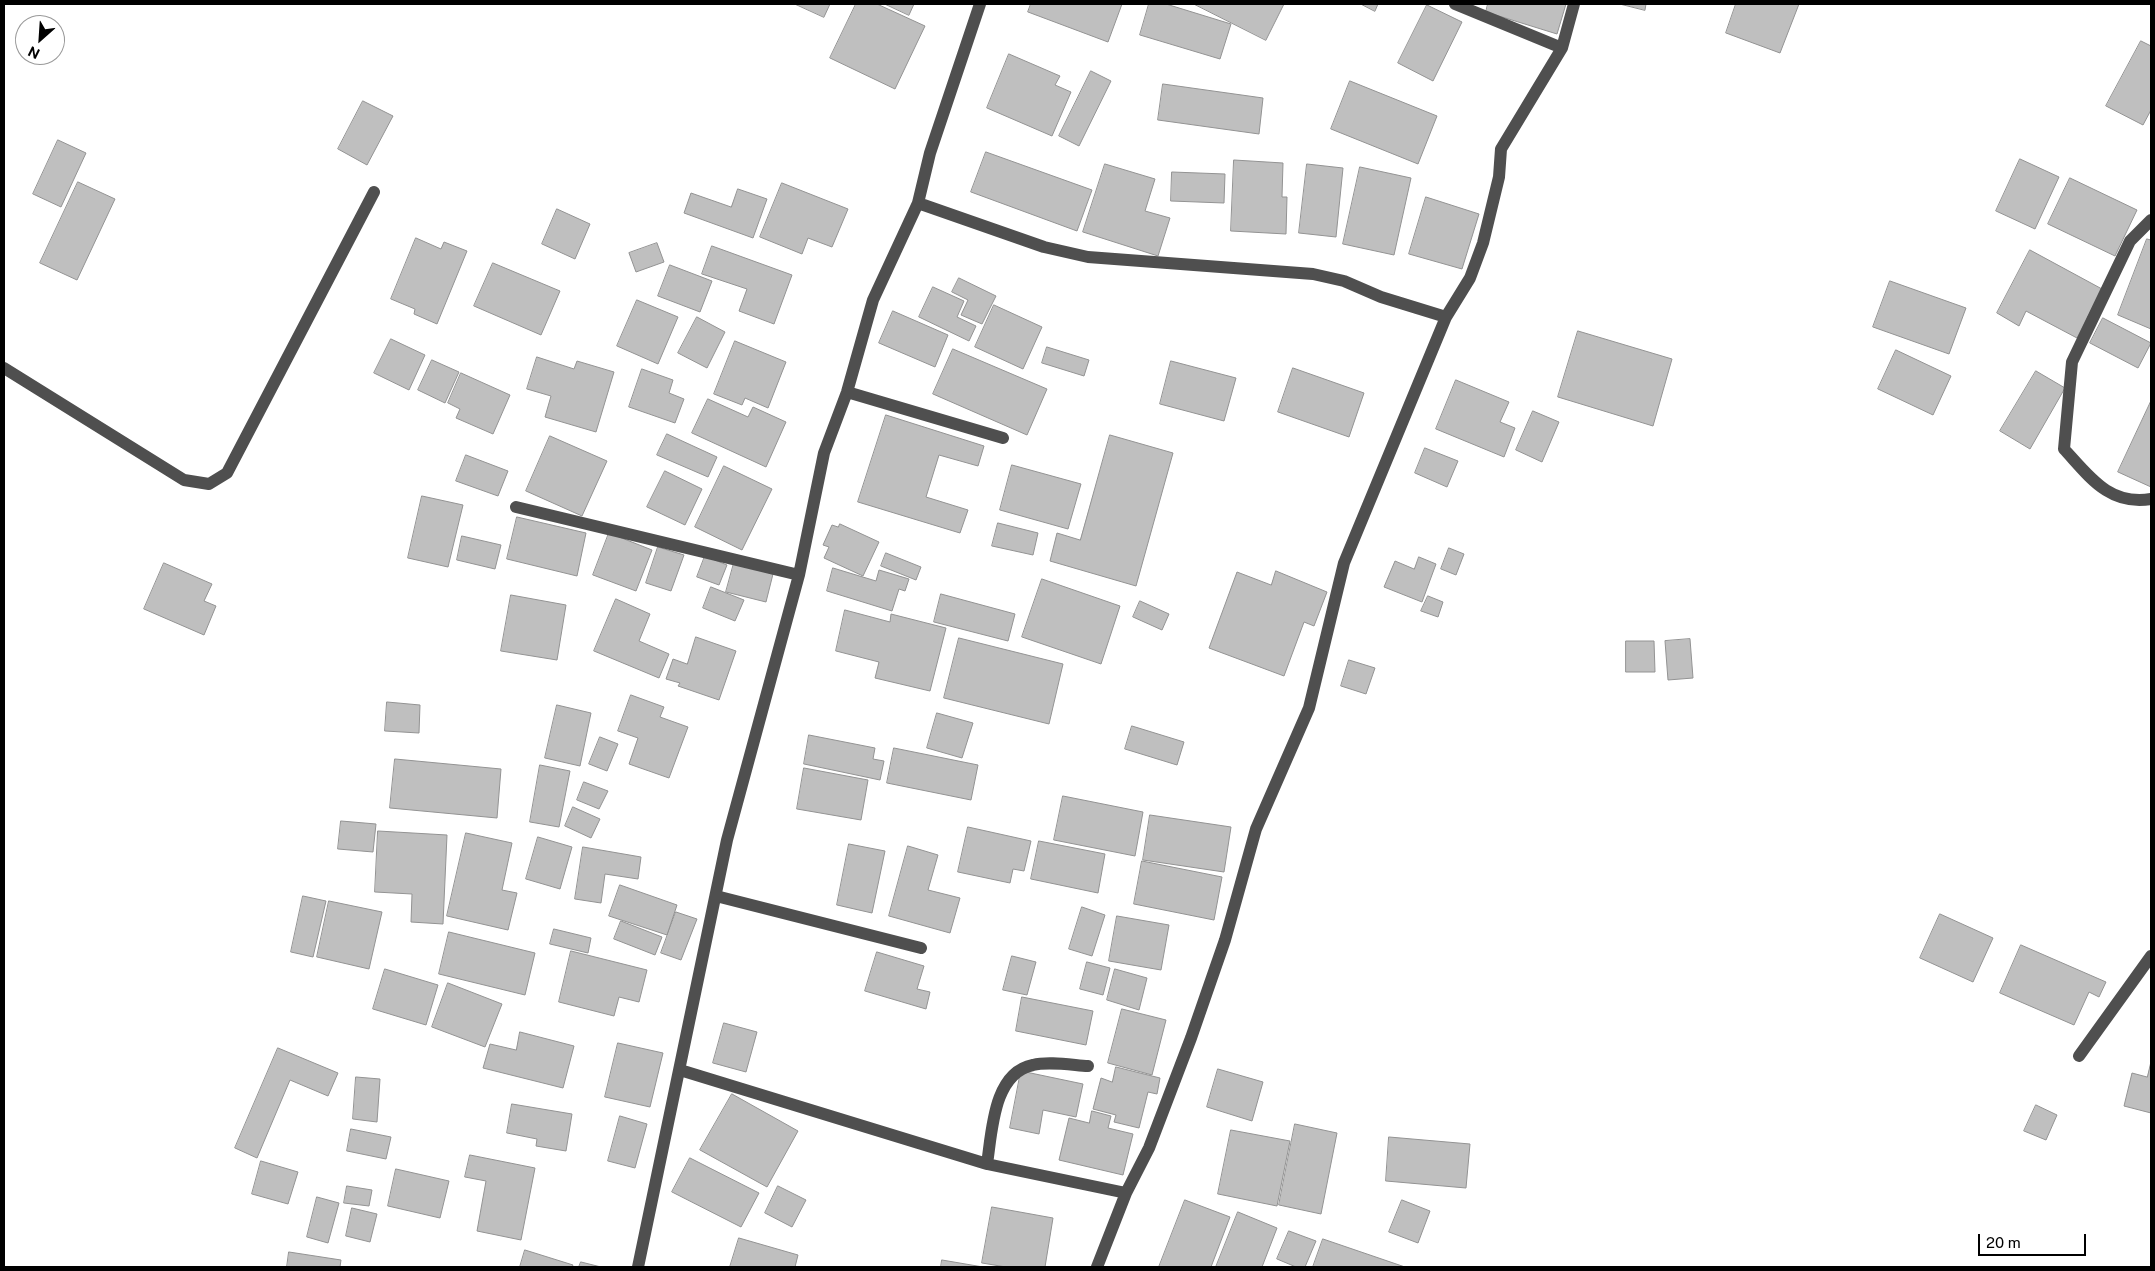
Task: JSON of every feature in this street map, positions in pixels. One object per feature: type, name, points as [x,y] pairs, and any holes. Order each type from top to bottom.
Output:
[{"type":"street","points":[[638,1267],[727,840],[799,575],[824,453],[847,392],[873,300],[918,203],[930,153],[980,4]]},
{"type":"street","points":[[1455,4],[1562,48]]},
{"type":"street","points":[[1098,1267],[1126,1193],[1149,1148],[1190,1038],[1225,940],[1256,829],[1309,708],[1344,563],[1446,317],[1470,278],[1483,243],[1499,177],[1501,149],[1562,48],[1574,4]]},
{"type":"street","points":[[4,368],[184,480],[209,484],[227,473],[374,192]]},
{"type":"street","points":[[918,203],[1044,247],[1088,257],[1313,274],[1344,282],[1381,297],[1446,317]]},
{"type":"street","points":[[2151,220],[2130,241],[2072,362],[2064,449],[2103,490],[2137,501],[2151,499]]},
{"type":"street","points":[[847,392],[1003,438]]},
{"type":"street","points":[[516,507],[799,575]]},
{"type":"street","points":[[716,896],[921,948]]},
{"type":"street","points":[[2079,1056],[2151,956]]},
{"type":"street","points":[[987,1164],[996,1105],[1008,1081],[1014,1075],[1034,1064],[1088,1066]]},
{"type":"street","points":[[680,1070],[987,1164],[1126,1193]]},
{"type":"building","points":[[795,4],[830,4],[824,17]]},
{"type":"building","points":[[856,4],[877,4],[925,26],[895,89],[830,58]]},
{"type":"building","points":[[885,4],[914,4],[909,15]]},
{"type":"building","points":[[1031,4],[1122,4],[1108,42],[1028,12]]},
{"type":"building","points":[[1149,4],[1166,4],[1231,24],[1220,59],[1140,35]]},
{"type":"building","points":[[1194,4],[1284,4],[1266,40]]},
{"type":"building","points":[[1361,4],[1378,4],[1375,11]]},
{"type":"building","points":[[1488,4],[1566,4],[1557,34],[1486,12]]},
{"type":"building","points":[[1620,4],[1646,4],[1645,10]]},
{"type":"building","points":[[1736,4],[1799,4],[1780,53],[1726,33]]},
{"type":"building","points":[[1427,5],[1462,22],[1433,81],[1398,63]]},
{"type":"building","points":[[2141,41],[2151,46],[2151,110],[2143,125],[2106,106]]},
{"type":"building","points":[[1009,54],[1060,76],[1055,85],[1071,92],[1052,136],[987,108]]},
{"type":"building","points":[[1091,71],[1111,81],[1079,146],[1059,136]]},
{"type":"building","points":[[1350,81],[1437,116],[1418,164],[1331,129]]},
{"type":"building","points":[[1163,84],[1263,98],[1259,134],[1158,120]]},
{"type":"building","points":[[363,101],[393,116],[367,165],[338,149]]},
{"type":"building","points":[[58,140],[86,153],[61,207],[33,194]]},
{"type":"building","points":[[986,152],[1092,190],[1077,231],[971,192]]},
{"type":"building","points":[[2020,159],[2059,177],[2035,229],[1996,211]]},
{"type":"building","points":[[1234,160],[1283,163],[1282,197],[1287,197],[1286,234],[1231,231]]},
{"type":"building","points":[[1105,164],[1155,179],[1145,211],[1170,218],[1158,256],[1083,232]]},
{"type":"building","points":[[1307,164],[1343,168],[1336,237],[1299,233]]},
{"type":"building","points":[[1360,167],[1411,178],[1394,255],[1343,244]]},
{"type":"building","points":[[1172,172],[1225,174],[1224,203],[1171,201]]},
{"type":"building","points":[[2070,178],[2137,210],[2115,256],[2048,224]]},
{"type":"building","points":[[78,182],[115,199],[77,280],[40,263]]},
{"type":"building","points":[[782,183],[848,209],[832,247],[808,238],[802,254],[760,237]]},
{"type":"building","points":[[738,189],[767,199],[753,238],[684,213],[691,193],[731,207]]},
{"type":"building","points":[[1426,197],[1479,214],[1462,269],[1409,254]]},
{"type":"building","points":[[557,209],[590,224],[575,259],[542,244]]},
{"type":"building","points":[[416,238],[441,249],[444,242],[467,251],[437,324],[414,314],[415,309],[391,299]]},
{"type":"building","points":[[2147,239],[2151,240],[2151,329],[2118,315]]},
{"type":"building","points":[[657,243],[664,262],[636,272],[629,253]]},
{"type":"building","points":[[712,246],[792,275],[774,324],[739,311],[747,289],[702,274]]},
{"type":"building","points":[[2030,250],[2102,289],[2077,338],[2026,311],[2019,326],[1997,313]]},
{"type":"building","points":[[493,263],[560,291],[541,335],[474,306]]},
{"type":"building","points":[[670,265],[712,281],[700,312],[658,296]]},
{"type":"building","points":[[959,278],[996,296],[982,324],[961,315],[968,300],[952,292]]},
{"type":"building","points":[[1890,281],[1966,308],[1949,354],[1873,327]]},
{"type":"building","points":[[933,287],[964,301],[957,317],[976,326],[969,341],[919,317]]},
{"type":"building","points":[[637,300],[678,317],[658,364],[617,346]]},
{"type":"building","points":[[994,305],[1042,327],[1023,369],[975,347]]},
{"type":"building","points":[[893,311],[948,335],[935,367],[879,343]]},
{"type":"building","points":[[697,317],[725,332],[707,368],[678,353]]},
{"type":"building","points":[[2103,318],[2151,343],[2138,368],[2090,343]]},
{"type":"building","points":[[1578,331],[1672,359],[1653,426],[1558,397]]},
{"type":"building","points":[[391,339],[425,355],[409,390],[374,373]]},
{"type":"building","points":[[735,341],[786,362],[768,408],[745,398],[742,405],[714,394]]},
{"type":"building","points":[[1047,347],[1089,360],[1084,376],[1042,363]]},
{"type":"building","points":[[953,349],[1047,389],[1027,435],[933,394]]},
{"type":"building","points":[[1896,350],[1951,376],[1933,415],[1878,389]]},
{"type":"building","points":[[537,357],[574,369],[577,361],[614,372],[596,432],[545,417],[551,396],[527,389]]},
{"type":"building","points":[[432,360],[459,372],[445,403],[418,390]]},
{"type":"building","points":[[1171,361],[1236,378],[1224,421],[1160,404]]},
{"type":"building","points":[[1293,368],[1364,393],[1349,437],[1278,412]]},
{"type":"building","points":[[642,369],[673,380],[669,393],[684,399],[675,423],[629,407]]},
{"type":"building","points":[[2036,371],[2065,388],[2030,449],[2000,431]]},
{"type":"building","points":[[461,373],[510,395],[493,434],[456,418],[460,409],[448,403]]},
{"type":"building","points":[[1456,380],[1509,402],[1500,422],[1515,428],[1504,457],[1436,429]]},
{"type":"building","points":[[708,399],[748,417],[753,407],[786,422],[766,467],[692,433]]},
{"type":"building","points":[[2151,401],[2151,487],[2118,472]]},
{"type":"building","points":[[1533,411],[1559,422],[1542,462],[1516,450]]},
{"type":"building","points":[[886,415],[984,446],[978,466],[939,455],[926,497],[968,510],[960,533],[858,502]]},
{"type":"building","points":[[667,434],[717,457],[708,477],[657,455]]},
{"type":"building","points":[[1110,435],[1173,453],[1136,586],[1050,561],[1057,533],[1080,540]]},
{"type":"building","points":[[550,436],[607,461],[582,516],[526,491]]},
{"type":"building","points":[[1425,448],[1458,461],[1447,487],[1415,473]]},
{"type":"building","points":[[466,455],[508,471],[498,496],[456,481]]},
{"type":"building","points":[[1012,465],[1081,484],[1068,529],[1000,510]]},
{"type":"building","points":[[724,466],[772,489],[742,550],[695,527]]},
{"type":"building","points":[[665,471],[702,489],[685,525],[647,507]]},
{"type":"building","points":[[422,496],[463,505],[448,567],[408,558]]},
{"type":"building","points":[[517,517],[586,533],[577,576],[507,559]]},
{"type":"building","points":[[998,523],[1038,533],[1033,555],[992,546]]},
{"type":"building","points":[[840,524],[879,542],[863,576],[824,558],[829,547],[823,545],[832,525],[838,527]]},
{"type":"building","points":[[609,533],[652,550],[636,591],[593,575]]},
{"type":"building","points":[[462,536],[501,545],[495,569],[457,560]]},
{"type":"building","points":[[658,547],[684,555],[671,591],[646,583]]},
{"type":"building","points":[[1449,548],[1464,554],[1456,575],[1441,569]]},
{"type":"building","points":[[886,553],[921,567],[916,580],[881,566]]},
{"type":"building","points":[[705,556],[727,565],[719,585],[697,577]]},
{"type":"building","points":[[1419,557],[1436,564],[1422,602],[1384,587],[1395,561],[1414,569]]},
{"type":"building","points":[[164,563],[212,584],[204,601],[216,606],[204,635],[144,609]]},
{"type":"building","points":[[734,563],[773,574],[766,602],[726,592]]},
{"type":"building","points":[[833,568],[876,581],[879,570],[909,579],[905,591],[899,589],[892,611],[827,591]]},
{"type":"building","points":[[1276,571],[1327,592],[1314,626],[1304,622],[1284,676],[1209,648],[1237,572],[1271,585]]},
{"type":"building","points":[[1042,579],[1120,606],[1101,664],[1022,637]]},
{"type":"building","points":[[711,587],[744,600],[735,621],[703,608]]},
{"type":"building","points":[[941,594],[1015,614],[1008,641],[934,622]]},
{"type":"building","points":[[511,595],[566,605],[557,660],[501,651]]},
{"type":"building","points":[[1428,596],[1443,602],[1438,617],[1421,611]]},
{"type":"building","points":[[616,599],[650,614],[639,641],[669,654],[659,678],[594,651]]},
{"type":"building","points":[[1140,601],[1169,614],[1162,630],[1133,617]]},
{"type":"building","points":[[845,610],[890,622],[891,614],[946,628],[930,691],[875,678],[879,662],[836,651]]},
{"type":"building","points":[[696,637],[736,651],[719,700],[678,686],[680,683],[666,679],[673,659],[687,664]]},
{"type":"building","points":[[959,638],[1063,664],[1049,724],[944,698]]},
{"type":"building","points":[[1690,639],[1693,678],[1668,680],[1665,641]]},
{"type":"building","points":[[1626,641],[1654,641],[1655,672],[1626,672]]},
{"type":"building","points":[[1349,660],[1375,668],[1366,694],[1341,686]]},
{"type":"building","points":[[631,695],[664,707],[660,717],[688,727],[669,778],[629,764],[638,738],[618,731]]},
{"type":"building","points":[[387,702],[420,705],[419,733],[385,731]]},
{"type":"building","points":[[557,705],[591,713],[580,766],[545,758]]},
{"type":"building","points":[[937,713],[973,723],[962,758],[927,748]]},
{"type":"building","points":[[1132,726],[1184,742],[1177,765],[1125,749]]},
{"type":"building","points":[[809,735],[875,748],[873,759],[884,761],[880,780],[804,764]]},
{"type":"building","points":[[600,737],[618,744],[607,771],[589,764]]},
{"type":"building","points":[[894,748],[978,765],[971,800],[887,783]]},
{"type":"building","points":[[395,759],[501,769],[497,818],[390,808]]},
{"type":"building","points":[[540,765],[570,771],[559,827],[530,822]]},
{"type":"building","points":[[804,768],[868,780],[861,820],[797,809]]},
{"type":"building","points":[[584,782],[608,791],[599,809],[577,800]]},
{"type":"building","points":[[1063,796],[1143,812],[1135,856],[1054,840]]},
{"type":"building","points":[[573,807],[600,819],[591,838],[565,826]]},
{"type":"building","points":[[1150,815],[1231,827],[1224,872],[1143,860]]},
{"type":"building","points":[[341,821],[376,824],[373,852],[338,849]]},
{"type":"building","points":[[968,827],[1031,841],[1024,871],[1013,869],[1010,883],[958,872]]},
{"type":"building","points":[[378,831],[447,835],[443,924],[411,922],[412,894],[375,892]]},
{"type":"building","points":[[466,833],[512,843],[502,890],[517,893],[508,930],[447,916]]},
{"type":"building","points":[[538,837],[572,847],[560,889],[526,879]]},
{"type":"building","points":[[1039,841],[1105,854],[1098,893],[1031,879]]},
{"type":"building","points":[[849,844],[885,851],[872,913],[837,905]]},
{"type":"building","points":[[908,846],[938,855],[928,890],[960,898],[950,933],[889,916]]},
{"type":"building","points":[[583,847],[641,857],[638,879],[605,874],[601,903],[575,899]]},
{"type":"building","points":[[1142,861],[1222,877],[1214,920],[1134,904]]},
{"type":"building","points":[[620,885],[677,905],[667,935],[609,916]]},
{"type":"building","points":[[303,896],[326,901],[313,957],[291,952]]},
{"type":"building","points":[[329,901],[382,912],[369,969],[317,957]]},
{"type":"building","points":[[1082,907],[1105,915],[1092,956],[1069,949]]},
{"type":"building","points":[[676,912],[697,919],[681,960],[661,953]]},
{"type":"building","points":[[1940,914],[1993,938],[1973,982],[1920,958]]},
{"type":"building","points":[[1117,916],[1169,925],[1161,970],[1109,961]]},
{"type":"building","points":[[621,921],[662,937],[655,955],[614,939]]},
{"type":"building","points":[[554,929],[591,938],[588,953],[550,944]]},
{"type":"building","points":[[449,932],[535,953],[525,995],[439,974]]},
{"type":"building","points":[[2021,945],[2106,982],[2099,997],[2089,992],[2074,1025],[2000,993]]},
{"type":"building","points":[[571,951],[647,970],[639,1002],[619,997],[614,1016],[559,1002]]},
{"type":"building","points":[[877,952],[924,966],[917,989],[930,992],[926,1009],[865,991]]},
{"type":"building","points":[[1012,956],[1036,962],[1027,995],[1003,990]]},
{"type":"building","points":[[1087,962],[1110,968],[1103,995],[1080,989]]},
{"type":"building","points":[[385,969],[438,985],[426,1025],[373,1009]]},
{"type":"building","points":[[1115,969],[1147,978],[1139,1010],[1107,1000]]},
{"type":"building","points":[[448,983],[502,1004],[485,1047],[432,1027]]},
{"type":"building","points":[[1022,997],[1093,1011],[1086,1045],[1016,1031]]},
{"type":"building","points":[[1122,1009],[1166,1020],[1152,1075],[1108,1063]]},
{"type":"building","points":[[724,1023],[757,1032],[746,1072],[713,1063]]},
{"type":"building","points":[[520,1032],[574,1046],[563,1088],[483,1068],[490,1044],[516,1050]]},
{"type":"building","points":[[618,1043],[663,1053],[650,1107],[605,1097]]},
{"type":"building","points":[[278,1048],[338,1073],[328,1096],[290,1080],[257,1158],[235,1148]]},
{"type":"building","points":[[2151,1062],[2151,1113],[2124,1106],[2132,1073],[2147,1077]]},
{"type":"building","points":[[1116,1067],[1160,1078],[1157,1094],[1148,1092],[1139,1128],[1114,1122],[1116,1115],[1093,1109],[1101,1078],[1112,1082]]},
{"type":"building","points":[[1218,1069],[1263,1082],[1252,1121],[1207,1107]]},
{"type":"building","points":[[1021,1071],[1083,1084],[1076,1117],[1043,1110],[1039,1134],[1010,1128]]},
{"type":"building","points":[[356,1077],[380,1079],[377,1122],[353,1119]]},
{"type":"building","points":[[732,1094],[798,1131],[767,1187],[700,1150]]},
{"type":"building","points":[[512,1104],[572,1114],[566,1151],[536,1146],[537,1139],[507,1133]]},
{"type":"building","points":[[2036,1105],[2057,1115],[2046,1140],[2024,1131]]},
{"type":"building","points":[[1092,1111],[1111,1116],[1108,1128],[1133,1134],[1123,1175],[1059,1160],[1069,1118],[1089,1123]]},
{"type":"building","points":[[620,1116],[647,1124],[635,1168],[608,1161]]},
{"type":"building","points":[[1295,1124],[1337,1133],[1321,1214],[1279,1205]]},
{"type":"building","points":[[351,1129],[391,1137],[386,1159],[347,1151]]},
{"type":"building","points":[[1231,1130],[1290,1141],[1277,1206],[1218,1194]]},
{"type":"building","points":[[1389,1137],[1470,1144],[1466,1188],[1386,1181]]},
{"type":"building","points":[[470,1155],[535,1168],[521,1240],[477,1231],[486,1181],[465,1177]]},
{"type":"building","points":[[690,1158],[759,1193],[741,1227],[672,1192]]},
{"type":"building","points":[[261,1161],[298,1172],[288,1204],[252,1194]]},
{"type":"building","points":[[396,1169],[449,1181],[440,1218],[388,1206]]},
{"type":"building","points":[[347,1186],[372,1190],[369,1206],[344,1203]]},
{"type":"building","points":[[778,1186],[806,1200],[792,1227],[765,1213]]},
{"type":"building","points":[[317,1197],[339,1203],[328,1243],[307,1237]]},
{"type":"building","points":[[1185,1200],[1230,1217],[1211,1267],[1159,1267]]},
{"type":"building","points":[[1402,1200],[1430,1211],[1418,1243],[1389,1232]]},
{"type":"building","points":[[992,1207],[1053,1218],[1045,1267],[1006,1267],[982,1263]]},
{"type":"building","points":[[352,1208],[377,1214],[370,1242],[346,1236]]},
{"type":"building","points":[[1238,1212],[1277,1228],[1262,1267],[1216,1267]]},
{"type":"building","points":[[1289,1231],[1316,1241],[1305,1267],[1296,1267],[1277,1259]]},
{"type":"building","points":[[739,1238],[798,1255],[795,1267],[730,1267]]},
{"type":"building","points":[[1323,1239],[1405,1267],[1313,1267]]},
{"type":"building","points":[[525,1250],[573,1265],[572,1267],[520,1267]]},
{"type":"building","points":[[289,1252],[341,1260],[340,1267],[287,1267]]},
{"type":"building","points":[[942,1260],[983,1267],[941,1267]]},
{"type":"building","points":[[581,1262],[601,1267],[579,1267]]}]
